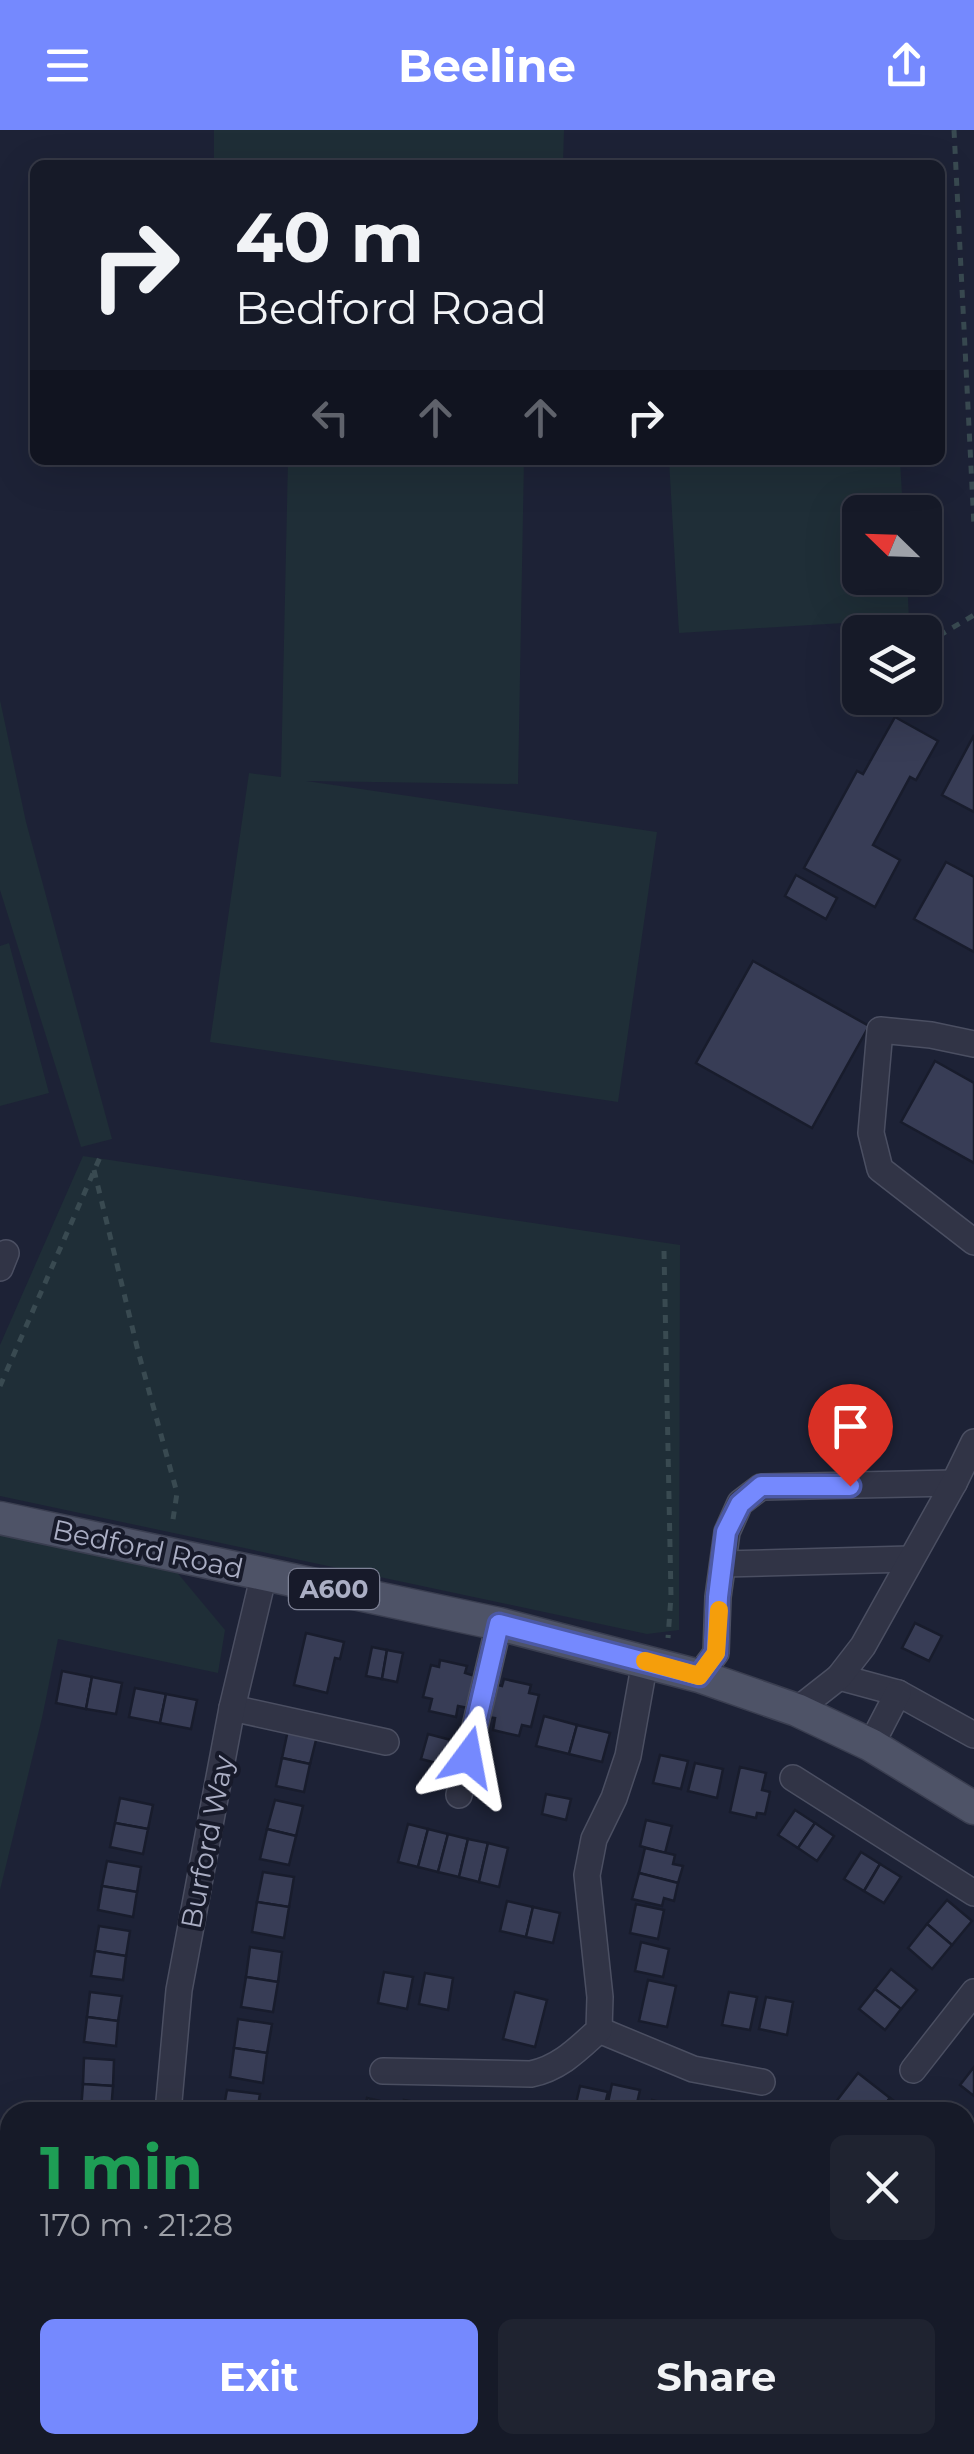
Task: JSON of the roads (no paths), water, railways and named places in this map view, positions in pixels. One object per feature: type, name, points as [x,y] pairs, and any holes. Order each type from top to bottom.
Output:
[{"type":"main road","name":"Bedford Road","points":[[0,1518],[499,1624],[699,1676],[796,1710],[871,1746],[974,1808]]},
{"type":"street","points":[[974,1044],[880,1030],[871,1134],[880,1169],[974,1242]]},
{"type":"street","points":[[796,1710],[839,1677],[863,1646],[974,1442]]},
{"type":"street","points":[[699,1676],[716,1653],[726,1532],[740,1504],[761,1486],[954,1484]]},
{"type":"street","points":[[723,1564],[910,1559]]},
{"type":"street","name":"Burford Way","points":[[169,2102],[179,1990],[232,1708],[264,1574]]},
{"type":"street","points":[[459,1796],[499,1624]]},
{"type":"street","points":[[383,2071],[531,2074],[560,2064],[600,2030],[586,1875],[594,1839],[614,1798],[656,1664]]},
{"type":"street","points":[[839,1677],[898,1693],[974,1735]]},
{"type":"street","points":[[871,1746],[898,1693]]},
{"type":"street","points":[[232,1708],[386,1742]]},
{"type":"street","points":[[792,1778],[974,1892]]},
{"type":"street","points":[[913,2070],[974,1992]]},
{"type":"street","points":[[600,2030],[693,2068],[762,2082]]}]
